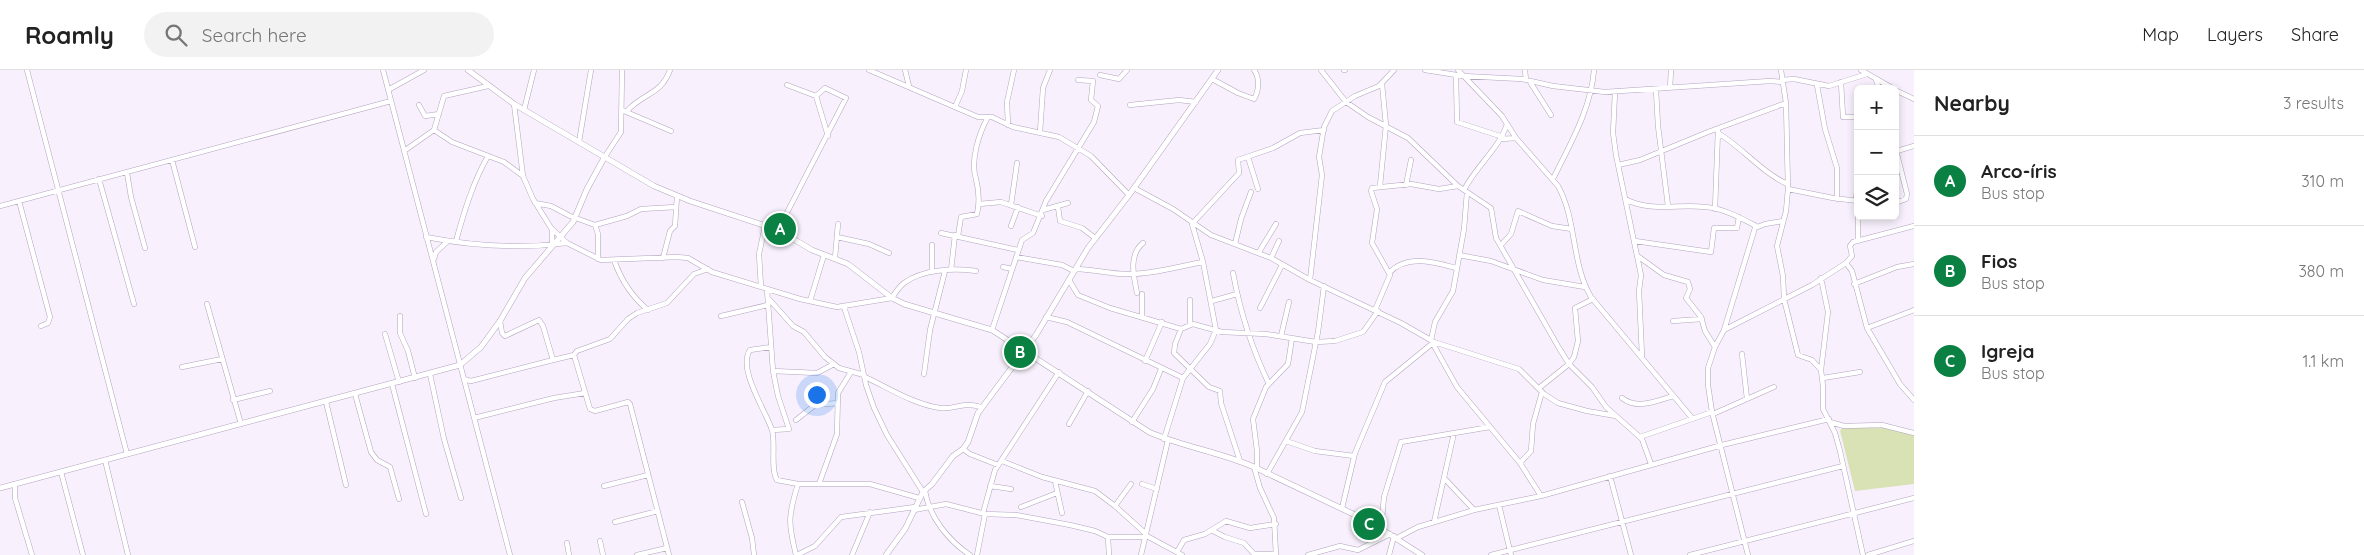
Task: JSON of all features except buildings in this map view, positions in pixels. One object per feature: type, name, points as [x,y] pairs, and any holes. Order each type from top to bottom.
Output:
[{"type":"street","points":[[27,70],[127,454]]},
{"type":"street","points":[[383,70],[510,555]]},
{"type":"street","points":[[388,90],[424,70]]},
{"type":"street","points":[[468,70],[514,104],[654,186],[677,196],[778,230],[812,250],[848,264],[892,298],[934,314],[992,330],[1026,350],[1132,422],[1166,439],[1240,461],[1342,508],[1394,536],[1422,555]]},
{"type":"street","points":[[524,110],[534,70]]},
{"type":"street","points":[[579,142],[591,70]]},
{"type":"street","points":[[0,488],[460,365],[481,347],[500,321],[525,278],[575,218],[587,189],[620,134],[625,111],[622,70]]},
{"type":"street","points":[[625,111],[637,101],[656,92],[667,79],[670,70]]},
{"type":"street","points":[[869,70],[978,117],[988,117],[1008,125],[1059,137],[1097,162],[1129,195]]},
{"type":"street","points":[[905,70],[909,86]]},
{"type":"street","points":[[955,107],[962,91],[966,70]]},
{"type":"street","points":[[1008,125],[1008,102],[1014,70]]},
{"type":"street","points":[[1040,132],[1043,88],[1050,70]]},
{"type":"street","points":[[1100,75],[1119,79],[1126,70]]},
{"type":"street","points":[[886,555],[905,529],[919,498],[953,456],[963,449],[971,436],[982,407],[1026,350],[1095,238],[1129,195],[1218,70]]},
{"type":"street","points":[[1212,79],[1254,99],[1257,93],[1258,78],[1254,70]]},
{"type":"street","points":[[1320,70],[1346,102],[1414,143],[1458,186],[1491,208],[1494,232],[1513,269],[1569,364],[1592,387],[1606,407],[1640,437],[1651,464]]},
{"type":"street","points":[[1310,280],[1322,175],[1319,157],[1329,115],[1346,102],[1382,84],[1394,70]]},
{"type":"street","points":[[1425,70],[1457,73],[1463,76],[1508,124],[1516,138],[1538,166],[1553,179],[1563,194],[1585,287],[1692,418]]},
{"type":"street","points":[[1525,70],[1528,81],[1551,115]]},
{"type":"street","points":[[1553,179],[1593,91],[1594,70]]},
{"type":"street","points":[[1670,88],[1671,70]]},
{"type":"street","points":[[1781,70],[1786,103],[1787,186],[1783,221],[1776,246],[1783,276],[1784,299],[1798,355],[1812,360],[1821,370]]},
{"type":"street","points":[[1861,70],[1886,85]]},
{"type":"street","points":[[1457,73],[1458,122],[1502,138],[1516,138]]},
{"type":"street","points":[[1463,76],[1528,81],[1593,91],[1615,92],[1794,79],[1816,85],[1829,86],[1867,74]]},
{"type":"street","points":[[992,330],[1022,240],[1033,233],[1042,216],[1046,201],[1094,122],[1098,106],[1091,100],[1093,81],[1078,80]]},
{"type":"street","points":[[1876,80],[1878,85]]},
{"type":"street","points":[[1842,82],[1843,117],[1854,117]]},
{"type":"street","points":[[1380,186],[1386,125],[1382,84]]},
{"type":"street","points":[[787,85],[816,96]]},
{"type":"street","points":[[1816,85],[1825,130],[1837,168],[1837,199]]},
{"type":"street","points":[[404,151],[434,130],[446,96],[488,86]]},
{"type":"street","points":[[778,230],[846,98],[825,88],[816,96]]},
{"type":"street","points":[[1656,90],[1668,206]]},
{"type":"street","points":[[1615,92],[1613,133],[1640,269],[1642,358]]},
{"type":"street","points":[[1899,92],[1914,99]]},
{"type":"street","points":[[816,96],[828,136]]},
{"type":"street","points":[[1130,105],[1179,100],[1196,102]]},
{"type":"street","points":[[0,206],[391,101]]},
{"type":"street","points":[[1618,165],[1640,160],[1786,103]]},
{"type":"street","points":[[514,104],[523,176],[535,203],[551,228],[560,238],[598,259],[688,258],[708,269],[767,289],[810,301],[844,307],[892,298],[906,282],[932,272],[951,270],[976,271]]},
{"type":"street","points":[[419,105],[425,116],[439,114]]},
{"type":"street","points":[[625,111],[671,131]]},
{"type":"street","points":[[951,270],[956,235],[961,218],[976,215],[979,204],[976,177],[976,145],[988,117]]},
{"type":"street","points":[[1508,124],[1502,138],[1476,170],[1466,191],[1453,291],[1435,322],[1433,342],[1458,387],[1520,463],[1541,496]]},
{"type":"street","points":[[434,130],[452,142],[506,163],[523,176]]},
{"type":"street","points":[[1192,224],[1239,173],[1238,160],[1273,148],[1300,133],[1324,130]]},
{"type":"street","points":[[1718,130],[1756,164],[1787,186],[1854,202]]},
{"type":"street","points":[[1715,209],[1718,130]]},
{"type":"street","points":[[1899,148],[1914,146]]},
{"type":"street","points":[[456,241],[462,217],[469,206],[477,176],[488,156]]},
{"type":"street","points":[[1248,157],[1258,189]]},
{"type":"street","points":[[172,160],[195,247]]},
{"type":"street","points":[[1406,185],[1411,160]]},
{"type":"street","points":[[1899,161],[1907,194],[1906,199],[1899,202]]},
{"type":"street","points":[[1011,204],[1017,162]]},
{"type":"street","points":[[127,173],[131,197],[145,248]]},
{"type":"street","points":[[100,179],[134,304]]},
{"type":"street","points":[[1240,461],[1221,403],[1220,391],[1209,387],[1189,370],[1174,353],[1181,330],[1190,324],[1216,330],[1281,336],[1316,342],[1335,341],[1363,332],[1377,311],[1390,278],[1372,243],[1377,209],[1371,189],[1380,186],[1406,185],[1439,189],[1458,186]]},
{"type":"street","points":[[1134,188],[1173,209],[1192,224],[1211,235],[1259,252],[1310,280],[1377,311],[1433,342],[1519,369],[1552,400],[1563,406],[1616,416]]},
{"type":"street","points":[[1235,244],[1241,219],[1251,192]]},
{"type":"street","points":[[663,258],[670,231],[675,226],[677,196]]},
{"type":"street","points":[[1625,199],[1635,205],[1707,207],[1739,217],[1756,226],[1783,221]]},
{"type":"street","points":[[19,200],[50,317],[48,323],[41,326]]},
{"type":"street","points":[[979,204],[1001,202],[1042,216]]},
{"type":"street","points":[[535,203],[551,206],[575,218],[595,225],[627,216],[641,208],[676,207]]},
{"type":"street","points":[[1043,210],[1068,203]]},
{"type":"street","points":[[1627,210],[1635,205]]},
{"type":"street","points":[[1011,226],[1018,207]]},
{"type":"street","points":[[1058,207],[1060,221],[1082,228],[1095,238]]},
{"type":"street","points":[[1501,245],[1511,234],[1518,211],[1552,226],[1572,230]]},
{"type":"street","points":[[1635,241],[1712,252],[1714,228],[1737,228],[1739,217]]},
{"type":"street","points":[[1857,220],[1858,241]]},
{"type":"street","points":[[1775,222],[1780,230]]},
{"type":"street","points":[[835,258],[838,224]]},
{"type":"street","points":[[1141,555],[1166,439],[1183,378],[1210,344],[1216,330],[1204,262],[1192,224]]},
{"type":"street","points":[[1259,252],[1276,224]]},
{"type":"street","points":[[595,225],[598,234],[598,259]]},
{"type":"street","points":[[761,287],[759,254],[765,226]]},
{"type":"street","points":[[1748,555],[1713,413],[1708,385],[1708,368],[1724,330],[1756,226]]},
{"type":"street","points":[[1724,330],[1784,299],[1846,263],[1852,256],[1851,244],[1914,226]]},
{"type":"street","points":[[551,228],[552,245]]},
{"type":"street","points":[[941,233],[1018,250]]},
{"type":"street","points":[[426,237],[448,242],[456,241],[506,246],[566,243]]},
{"type":"street","points":[[837,237],[869,244],[889,253]]},
{"type":"street","points":[[1271,258],[1279,241]]},
{"type":"street","points":[[433,261],[436,252],[448,242]]},
{"type":"street","points":[[1142,317],[1140,294],[1134,274],[1134,257],[1143,243]]},
{"type":"street","points":[[932,245],[932,272]]},
{"type":"street","points":[[810,301],[824,255]]},
{"type":"street","points":[[1459,255],[1491,261],[1543,280],[1585,287]]},
{"type":"street","points":[[1016,257],[1054,263],[1075,270],[1091,269],[1117,274],[1134,274],[1204,262]]},
{"type":"street","points":[[1638,257],[1664,275],[1688,282],[1690,289],[1686,298],[1702,319],[1705,331],[1716,347]]},
{"type":"street","points":[[614,260],[622,280],[636,300],[648,310]]},
{"type":"street","points":[[1389,273],[1395,266],[1420,260],[1456,268]]},
{"type":"street","points":[[1640,269],[1647,262]]},
{"type":"street","points":[[1846,263],[1852,272],[1867,328],[1900,384],[1914,400]]},
{"type":"street","points":[[1260,308],[1282,264]]},
{"type":"street","points":[[1854,284],[1890,270],[1914,264]]},
{"type":"street","points":[[1003,267],[1012,269]]},
{"type":"street","points":[[464,379],[471,381],[574,355],[577,351],[610,339],[628,319],[667,303],[694,274],[708,269]]},
{"type":"street","points":[[924,374],[930,330],[946,272]]},
{"type":"street","points":[[1233,273],[1237,294],[1256,357],[1269,384]]},
{"type":"street","points":[[1821,278],[1828,312],[1821,370],[1823,378],[1823,409],[1830,421],[1843,466],[1863,555]]},
{"type":"street","points":[[1069,280],[1078,295],[1110,308],[1162,322],[1181,330]]},
{"type":"street","points":[[1267,474],[1302,412],[1316,342],[1324,286]]},
{"type":"street","points":[[767,289],[773,371],[778,396],[789,429],[772,430]]},
{"type":"street","points":[[1212,301],[1237,294]]},
{"type":"street","points":[[767,297],[834,364],[865,376],[911,399],[940,408],[966,404],[982,407]]},
{"type":"street","points":[[1520,463],[1531,451],[1533,424],[1541,390],[1574,358],[1578,341],[1575,308],[1593,299]]},
{"type":"street","points":[[1190,300],[1190,324]]},
{"type":"street","points":[[1281,336],[1289,302]]},
{"type":"street","points":[[207,304],[241,424]]},
{"type":"street","points":[[721,316],[768,305]]},
{"type":"street","points":[[844,307],[860,352],[869,395],[878,417],[924,492],[930,509],[949,538],[963,552],[970,555]]},
{"type":"street","points":[[1867,328],[1914,310]]},
{"type":"street","points":[[400,316],[400,333],[408,351],[415,378]]},
{"type":"street","points":[[1046,317],[1067,322],[1183,378]]},
{"type":"street","points":[[500,321],[502,333],[505,336],[537,319],[540,320],[553,360]]},
{"type":"street","points":[[1673,321],[1702,319]]},
{"type":"street","points":[[1145,361],[1162,322]]},
{"type":"street","points":[[385,334],[399,382]]},
{"type":"street","points":[[1212,530],[1225,537],[1244,543],[1254,554],[1276,554],[1276,524],[1260,488],[1255,468],[1257,451],[1253,433],[1253,419],[1258,402],[1269,384],[1288,364],[1292,338]]},
{"type":"street","points":[[1342,508],[1354,456],[1387,378],[1433,342]]},
{"type":"street","points":[[771,346],[750,350],[747,356],[750,380],[772,430],[775,477],[779,481],[798,484],[870,484],[919,498]]},
{"type":"street","points":[[1742,354],[1747,399]]},
{"type":"street","points":[[574,355],[588,407],[593,411],[629,403],[669,555]]},
{"type":"street","points":[[182,367],[222,359]]},
{"type":"street","points":[[773,371],[817,373],[834,364]]},
{"type":"street","points":[[1132,422],[1153,389],[1161,369]]},
{"type":"street","points":[[819,484],[837,434],[838,393],[851,372]]},
{"type":"street","points":[[977,555],[990,486],[1000,463],[1059,372]]},
{"type":"street","points":[[1823,378],[1860,372]]},
{"type":"street","points":[[430,374],[444,439],[462,498]]},
{"type":"street","points":[[392,384],[426,514]]},
{"type":"street","points":[[1640,437],[1692,418],[1713,413],[1774,387]]},
{"type":"street","points":[[233,400],[270,391]]},
{"type":"street","points":[[1069,424],[1088,391]]},
{"type":"street","points":[[474,418],[554,398],[584,393]]},
{"type":"street","points":[[356,394],[372,452],[377,460],[390,467],[399,499]]},
{"type":"street","points":[[1622,398],[1628,403],[1638,405],[1673,396]]},
{"type":"street","points":[[326,402],[346,485]]},
{"type":"street","points":[[796,420],[815,405],[838,403]]},
{"type":"street","points":[[1598,413],[1606,407]]},
{"type":"street","points":[[1308,555],[1340,546],[1358,550],[1418,527],[1474,510],[1541,496],[1722,445],[1830,421],[1844,426],[1882,425],[1914,433]]},
{"type":"street","points":[[1380,529],[1384,497],[1401,442],[1490,427]]},
{"type":"street","points":[[1434,522],[1454,433]]},
{"type":"street","points":[[1286,441],[1315,451],[1354,456]]},
{"type":"street","points":[[963,449],[970,454],[1095,492],[1115,506],[1145,535],[1180,554],[1184,540],[1212,530],[1226,521],[1250,528],[1276,524]]},
{"type":"street","points":[[105,460],[128,555]]},
{"type":"street","points":[[1491,555],[1511,553],[1621,522],[1843,466]]},
{"type":"street","points":[[61,472],[83,555]]},
{"type":"street","points":[[604,486],[648,475]]},
{"type":"street","points":[[1610,476],[1631,555]]},
{"type":"street","points":[[1445,479],[1474,510]]},
{"type":"street","points":[[1055,481],[1062,513]]},
{"type":"street","points":[[13,492],[15,484]]},
{"type":"street","points":[[798,484],[789,510],[788,523],[796,555],[815,546],[841,517],[870,512],[915,508],[930,509],[946,504],[984,513],[1022,516],[1088,529],[1108,537],[1145,535]]},
{"type":"street","points":[[1115,506],[1131,484]]},
{"type":"street","points":[[1142,484],[1156,489]]},
{"type":"street","points":[[7,486],[13,492],[32,555]]},
{"type":"street","points":[[990,486],[1011,489]]},
{"type":"street","points":[[1021,507],[1057,494]]},
{"type":"street","points":[[1690,555],[1914,498]]},
{"type":"street","points":[[742,502],[752,538],[754,555]]},
{"type":"street","points":[[1499,505],[1511,553]]},
{"type":"street","points":[[615,522],[658,511]]},
{"type":"street","points":[[852,555],[870,512]]},
{"type":"street","points":[[1389,555],[1394,536]]},
{"type":"street","points":[[1108,537],[1109,555]]},
{"type":"street","points":[[600,541],[603,555]]},
{"type":"street","points":[[1868,555],[1880,553],[1914,541]]},
{"type":"street","points":[[567,543],[569,555]]},
{"type":"street","points":[[637,555],[667,548]]},
{"type":"green space","points":[[1881,426],[1914,434],[1914,484],[1855,491],[1840,431],[1843,427]]},
{"type":"place","name":"Arco-íris","points":[[780,229]]},
{"type":"place","name":"Fios","points":[[1020,352]]},
{"type":"place","name":"Igreja","points":[[1369,524]]}]
